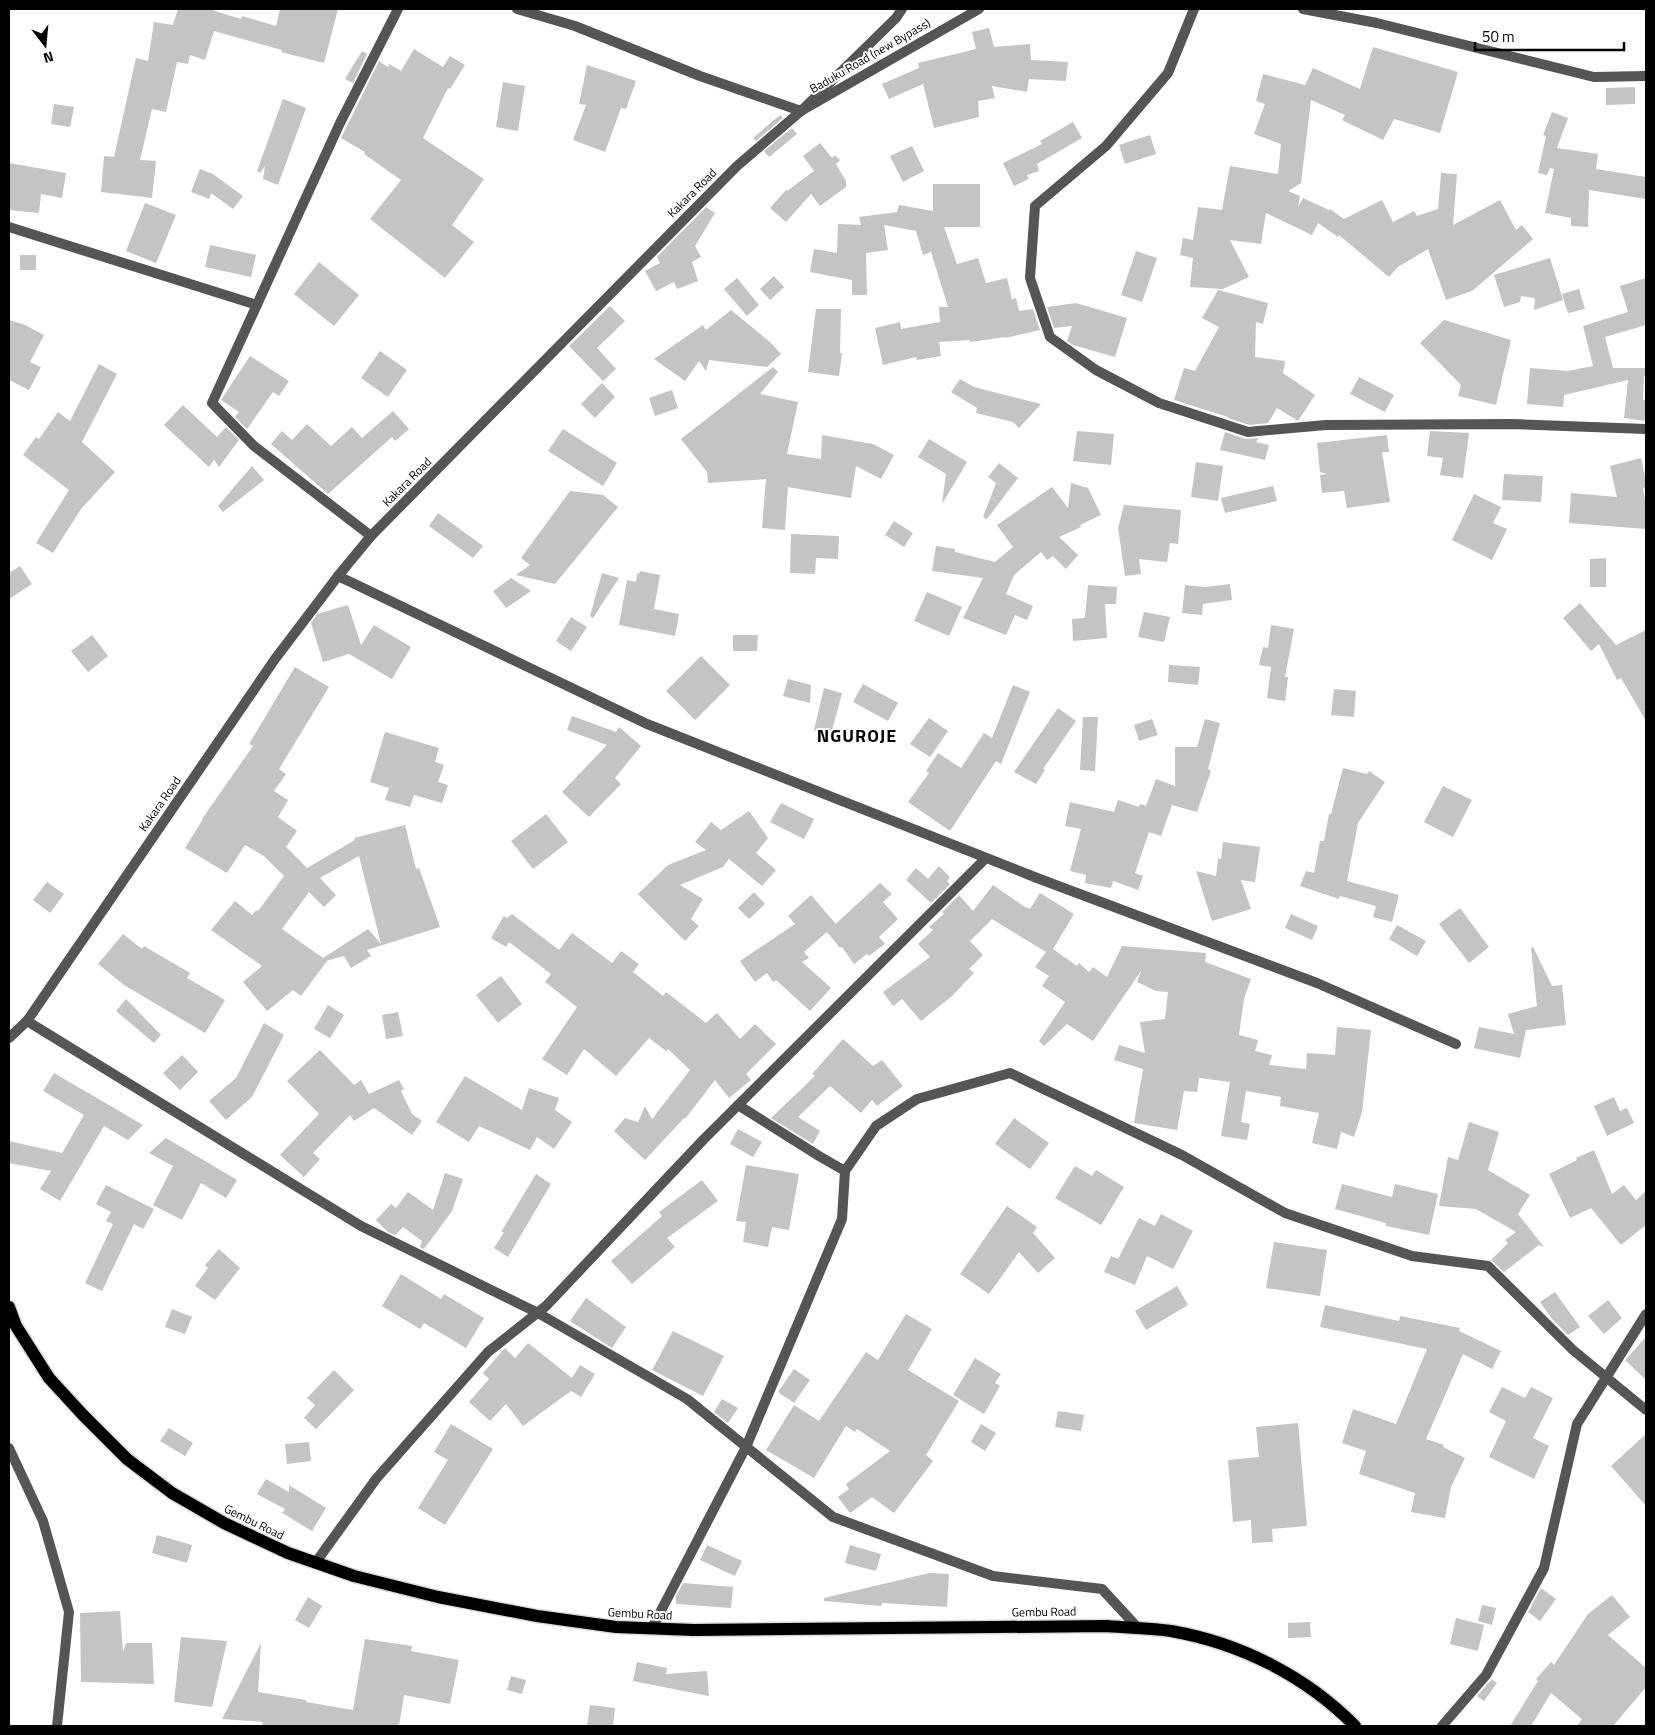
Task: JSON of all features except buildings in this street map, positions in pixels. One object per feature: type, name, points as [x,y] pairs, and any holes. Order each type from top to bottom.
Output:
[{"type":"main road","name":"Gembu Road","points":[[9,1308],[16,1326],[49,1378],[127,1459],[172,1493],[224,1524],[288,1554],[354,1576],[438,1598],[537,1616],[616,1627],[714,1630],[1106,1626],[1171,1631],[1222,1644],[1269,1663],[1310,1688],[1354,1726]]},
{"type":"street","points":[[372,536],[254,446],[212,403],[340,123],[398,9]]},
{"type":"street","points":[[517,9],[574,26],[700,76],[801,111]]},
{"type":"street","name":"Kakara Road","points":[[9,1038],[27,1020],[275,659],[338,576],[372,536],[737,166],[801,111],[896,18],[902,9]]},
{"type":"street","name":"Baduku Road (new Bypass)","points":[[801,111],[979,9]]},
{"type":"street","points":[[1194,9],[1168,73],[1106,146],[1035,206],[1030,278],[1050,337],[1096,370],[1159,403],[1248,432],[1326,425],[1512,424],[1646,429]]},
{"type":"street","points":[[1303,9],[1377,23],[1594,77],[1646,76]]},
{"type":"street","points":[[9,227],[257,305]]},
{"type":"street","points":[[338,576],[647,724],[986,858],[1316,983],[1456,1044]]},
{"type":"street","points":[[316,1562],[376,1479],[488,1352],[546,1306],[738,1105],[986,858]]},
{"type":"street","points":[[27,1020],[361,1226],[538,1313],[687,1399],[833,1517],[993,1576],[1102,1589],[1138,1628]]},
{"type":"street","points":[[652,1628],[746,1447],[842,1219],[845,1171],[876,1126],[917,1099],[1010,1073],[1182,1155],[1285,1213],[1412,1256],[1488,1266],[1573,1350],[1646,1410]]},
{"type":"street","points":[[738,1105],[845,1171]]},
{"type":"street","points":[[1442,1726],[1486,1675],[1544,1568],[1578,1424],[1646,1314]]},
{"type":"street","points":[[9,1448],[43,1521],[69,1612],[57,1726]]},
{"type":"district","name":"NGUROJE","points":[[857,736]]}]
